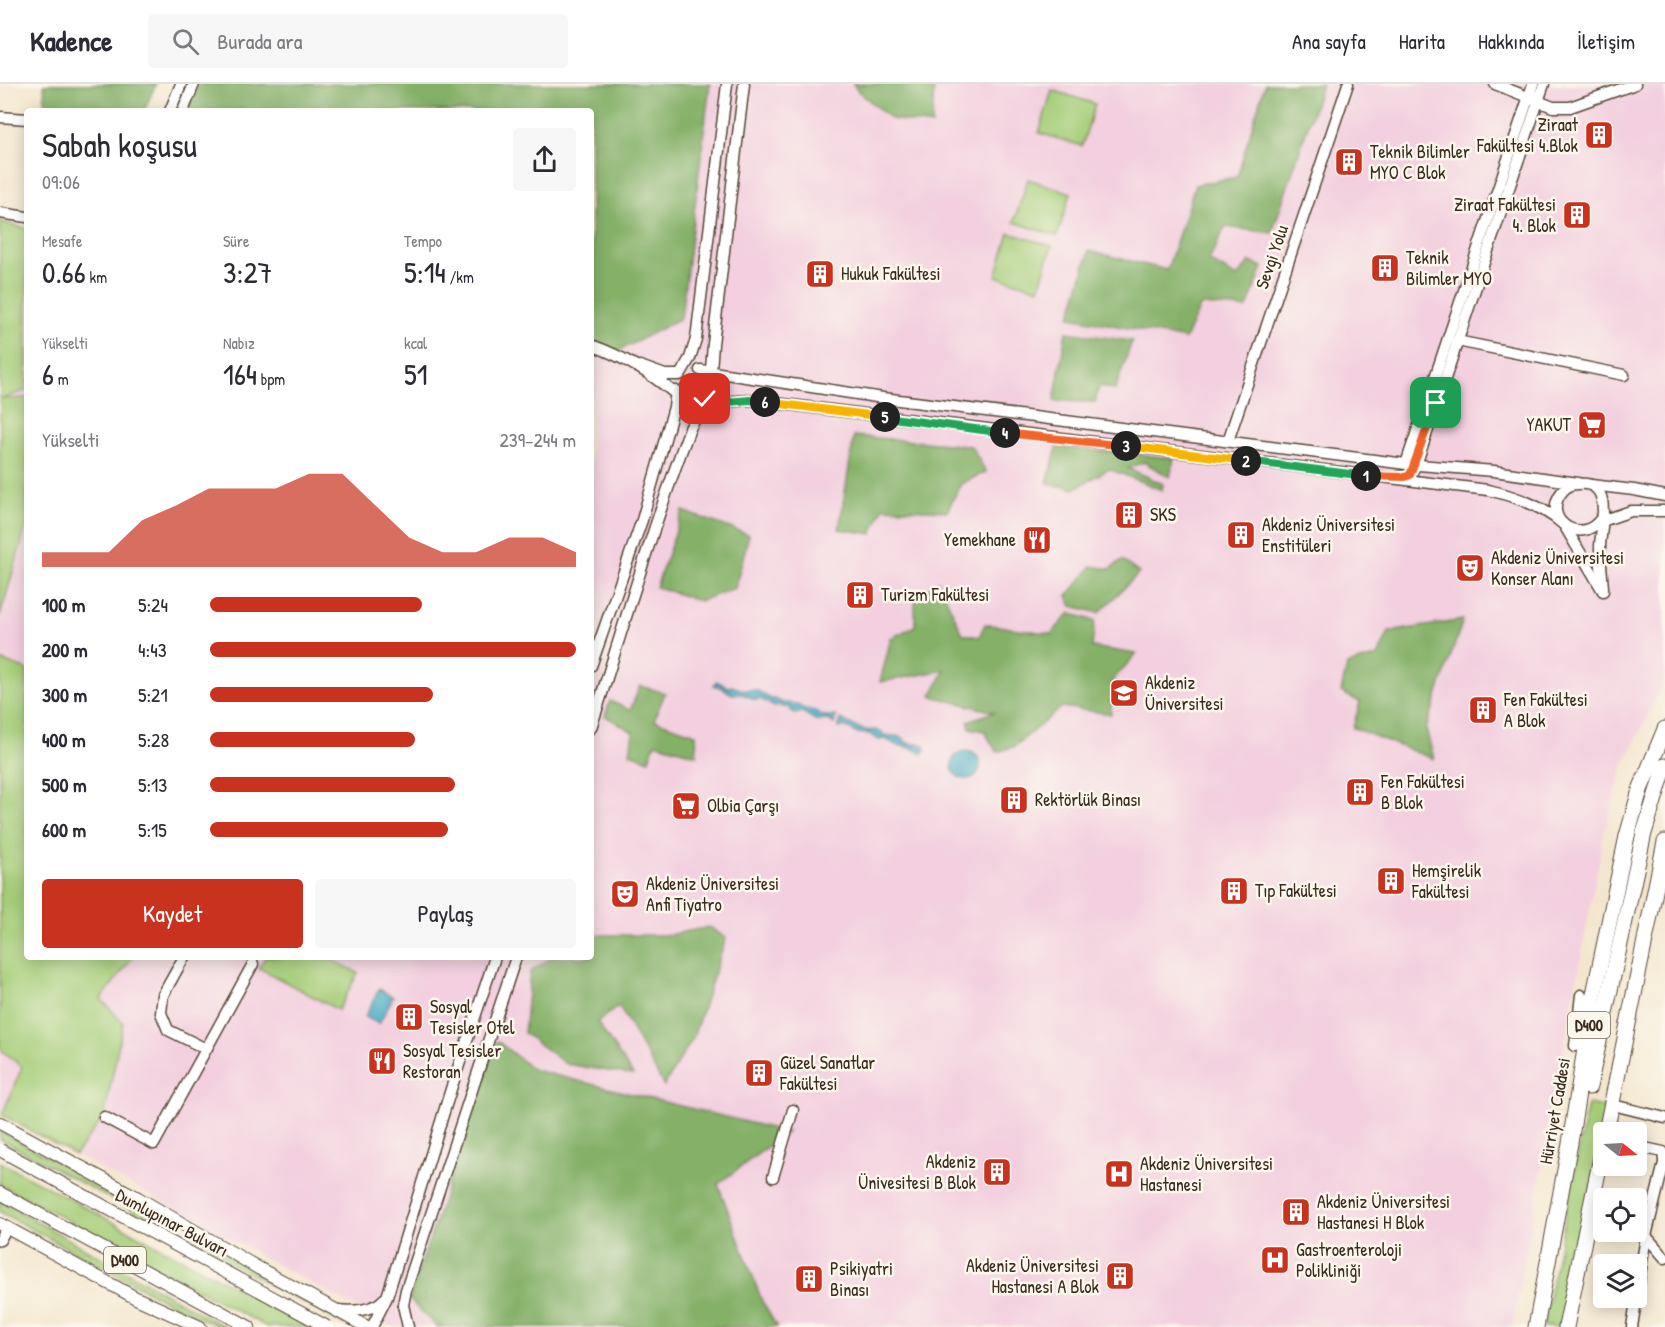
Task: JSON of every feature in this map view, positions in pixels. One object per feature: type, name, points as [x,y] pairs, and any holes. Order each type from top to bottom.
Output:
[{"type":"highway","name":"Hürriyet Caddesi","points":[[1536,1327],[1570,1143],[1593,999],[1627,836],[1641,790],[1665,729]]},
{"type":"highway","points":[[1536,1327],[1650,811],[1665,766]]},
{"type":"highway","points":[[1608,1122],[1665,842]]},
{"type":"highway","points":[[1613,1122],[1665,884]]},
{"type":"highway","points":[[1566,1327],[1597,1176]]},
{"type":"highway","points":[[1566,1327],[1601,1176]]},
{"type":"main road","points":[[0,1123],[367,1327]]},
{"type":"main road","name":"Dumlupınar Bulvarı","points":[[0,1150],[326,1327]]},
{"type":"main road","name":"D400","points":[[0,1193],[249,1327]]},
{"type":"main road","points":[[3,1226],[136,1298],[200,1327]]},
{"type":"main road","points":[[312,1298],[319,1306],[326,1327]]},
{"type":"street","points":[[171,108],[181,84]]},
{"type":"street","points":[[184,108],[194,84]]},
{"type":"street","points":[[594,657],[642,520],[674,408],[677,394],[675,385],[690,357],[699,329],[727,84]]},
{"type":"street","points":[[594,719],[655,529],[705,388],[744,84]]},
{"type":"street","name":"Sevgi Yolu","points":[[1228,441],[1348,84]]},
{"type":"street","points":[[1495,84],[1553,107],[1570,107],[1635,84]]},
{"type":"street","points":[[1411,464],[1457,341],[1533,100],[1533,84]]},
{"type":"street","points":[[1376,477],[1410,475],[1411,464],[1533,100],[1544,84]]},
{"type":"street","points":[[0,117],[24,120]]},
{"type":"street","points":[[0,213],[24,217]]},
{"type":"street","points":[[1457,341],[1624,375]]},
{"type":"street","points":[[594,346],[665,375],[680,375],[689,369],[705,388],[750,400],[1488,490],[1506,494],[1544,511],[1564,525],[1578,531],[1586,531],[1601,519],[1630,511],[1665,511]]},
{"type":"street","points":[[640,366],[688,403],[705,388],[883,398],[1411,464],[1494,471],[1665,496]]},
{"type":"street","points":[[1582,484],[1593,487],[1603,499],[1601,519],[1600,549],[1603,591],[1559,518],[1557,503],[1564,489],[1582,484]]},
{"type":"street","points":[[181,960],[163,995],[161,1012],[168,1030],[206,1048]]},
{"type":"street","points":[[372,1327],[387,1297],[494,960]]},
{"type":"street","points":[[495,960],[495,967],[501,972],[508,971],[513,960]]},
{"type":"street","points":[[408,1327],[403,1298],[513,960]]},
{"type":"street","points":[[104,1117],[154,1144],[253,964]]},
{"type":"street","points":[[1575,1046],[1581,995]]},
{"type":"street","points":[[1617,1106],[1665,1118]]},
{"type":"street","points":[[773,1177],[793,1110]]},
{"type":"street","points":[[1647,1148],[1664,1152],[1647,1232]]},
{"type":"street","points":[[428,1166],[443,1172]]},
{"type":"street","points":[[0,1240],[3,1226]]},
{"type":"street","points":[[1647,1237],[1665,1258]]},
{"type":"street","points":[[1632,1327],[1645,1242]]},
{"type":"street","points":[[333,1310],[348,1311],[376,1307],[387,1297]]},
{"type":"shaded area","name":"Akdeniz Üniversitesi","points":[[198,84],[1665,84],[1665,679],[1623,767],[1604,833],[1512,1327],[392,1327],[0,1114],[0,398],[24,375],[24,960],[594,960],[594,108],[547,108]]},
{"type":"green space","points":[[44,84],[156,84],[145,108],[45,108]]},
{"type":"green space","points":[[198,84],[710,84],[681,318],[615,353],[594,346],[594,108],[188,108]]},
{"type":"green space","points":[[853,84],[934,84],[932,125],[891,119],[859,92]]},
{"type":"green space","points":[[1265,84],[1322,84],[1272,233],[1225,227],[1209,261],[1237,277],[1250,262],[1263,267],[1247,308],[1201,305],[1185,339],[1070,317],[1089,251],[1167,270],[1195,185],[1237,177]]},
{"type":"green space","points":[[1052,90],[1095,104],[1082,146],[1039,133]]},
{"type":"green space","points":[[1028,179],[1071,193],[1057,236],[1014,222]]},
{"type":"green space","points":[[0,221],[24,228],[24,391],[2,399],[24,398],[24,534],[0,616]]},
{"type":"green space","points":[[1009,233],[1052,246],[1039,289],[996,276]]},
{"type":"green space","points":[[1066,332],[1132,341],[1115,390],[1099,386],[1095,402],[1054,401]]},
{"type":"green space","points":[[854,436],[971,446],[986,472],[961,484],[947,511],[883,508],[872,534],[839,529]]},
{"type":"green space","points":[[1057,447],[1174,458],[1170,477],[1144,462],[1128,468],[1163,484],[1162,490],[1109,469],[1074,489],[1047,483]]},
{"type":"green space","points":[[683,511],[749,535],[735,588],[700,601],[656,587]]},
{"type":"green space","points":[[1122,560],[1139,573],[1099,613],[1072,606],[1067,596],[1092,566],[1110,569]]},
{"type":"green space","points":[[938,581],[963,634],[979,637],[985,624],[1051,634],[1070,613],[1095,621],[1092,647],[1136,654],[1112,681],[1111,714],[1062,707],[1015,746],[997,752],[984,731],[970,728],[968,721],[994,712],[931,696],[945,670],[880,682],[891,638],[915,626],[915,599]]},
{"type":"green space","points":[[1463,620],[1426,729],[1434,759],[1353,728],[1360,702],[1341,692],[1347,665],[1378,656],[1389,632]]},
{"type":"green space","points":[[0,660],[24,669],[24,960],[131,960],[101,999],[123,1023],[104,1117],[75,1155],[2,1115],[22,1067],[0,1049]]},
{"type":"green space","points":[[640,686],[665,693],[654,720],[696,734],[697,755],[655,743],[649,760],[630,753],[633,732],[605,716],[610,701],[630,710]]},
{"type":"green space","points":[[710,927],[726,938],[693,1038],[664,1086],[619,1006],[597,1022],[633,1075],[566,1064],[524,1033],[530,972],[548,960],[594,960],[594,935],[668,935]]},
{"type":"green space","points":[[263,960],[334,960],[358,973],[338,1010],[259,968]]},
{"type":"green space","points":[[497,1041],[534,1070],[787,1132],[718,1184],[762,1301],[777,1327],[437,1327],[409,1299]]},
{"type":"green space","points":[[1588,1104],[1609,1108],[1606,1122],[1593,1122],[1594,1176],[1560,1327],[1543,1327]]},
{"type":"green space","points":[[0,1131],[348,1321],[343,1324],[0,1139]]},
{"type":"green space","points":[[0,1162],[310,1327],[267,1327],[0,1184]]},
{"type":"green space","points":[[0,1201],[225,1327],[192,1315],[0,1212]]},
{"type":"water","points":[[716,681],[728,687],[756,690],[771,699],[798,704],[802,708],[816,711],[823,716],[836,716],[834,724],[829,720],[817,721],[802,712],[795,714],[788,707],[780,705],[774,707],[761,699],[755,700],[741,694],[732,694],[721,687],[714,686]]},
{"type":"water","points":[[840,719],[865,730],[877,730],[884,735],[902,737],[907,743],[924,745],[926,750],[922,754],[886,739],[879,740],[870,734],[856,733],[844,726],[839,728]]},
{"type":"water","points":[[966,751],[976,755],[980,765],[976,775],[966,779],[956,775],[952,765],[956,755]]},
{"type":"water","points":[[379,989],[393,997],[379,1024],[365,1017]]},
{"type":"place","name":"Ziraat Fakültesi 4.Blok","points":[[1599,135]]},
{"type":"place","name":"Teknik Bilimler MYO C Blok","points":[[1349,162]]},
{"type":"place","name":"Ziraat Fakültesi 4. Blok","points":[[1577,215]]},
{"type":"place","name":"Teknik Bilimler MYO","points":[[1385,268]]},
{"type":"place","name":"Hukuk Fakültesi","points":[[820,274]]},
{"type":"place","name":"YAKUT","points":[[1592,425]]},
{"type":"place","name":"SKS","points":[[1129,515]]},
{"type":"place","name":"Akdeniz Üniversitesi Enstitüleri","points":[[1241,535]]},
{"type":"place","name":"Yemekhane","points":[[1037,540]]},
{"type":"place","name":"Akdeniz Üniversitesi Konser Alanı","points":[[1470,568]]},
{"type":"place","name":"Turizm Fakültesi","points":[[860,595]]},
{"type":"place","name":"Akdeniz Üniversitesi","points":[[1124,693]]},
{"type":"place","name":"Fen Fakültesi A Blok","points":[[1483,710]]},
{"type":"place","name":"Fen Fakültesi B Blok","points":[[1360,792]]},
{"type":"place","name":"Rektörlük Binası","points":[[1014,800]]},
{"type":"place","name":"Olbia Çarşı","points":[[686,806]]},
{"type":"place","name":"Hemşirelik Fakültesi","points":[[1391,881]]},
{"type":"place","name":"Tıp Fakültesi","points":[[1234,891]]},
{"type":"place","name":"Akdeniz Üniversitesi Anfi Tiyatro","points":[[625,894]]},
{"type":"place","name":"Sosyal Tesisler Otel","points":[[409,1017]]},
{"type":"place","name":"Sosyal Tesisler Restoran","points":[[382,1061]]},
{"type":"place","name":"Güzel Sanatlar Fakültesi","points":[[759,1073]]},
{"type":"place","name":"Akdeniz Ünivesitesi B Blok","points":[[997,1172]]},
{"type":"place","name":"Akdeniz Üniversitesi Hastanesi","points":[[1119,1174]]},
{"type":"place","name":"Akdeniz Üniversitesi Hastanesi H Blok","points":[[1296,1212]]},
{"type":"place","name":"Gastroenteroloji Polikliniği","points":[[1275,1260]]},
{"type":"place","name":"Akdeniz Üniversitesi Hastanesi A Blok","points":[[1120,1276]]},
{"type":"place","name":"Psikiyatri Binası","points":[[809,1279]]},
{"type":"route","points":[[705,399],[708,394],[705,404],[750,400],[1376,477],[1410,475],[1416,465],[1436,403]]}]
